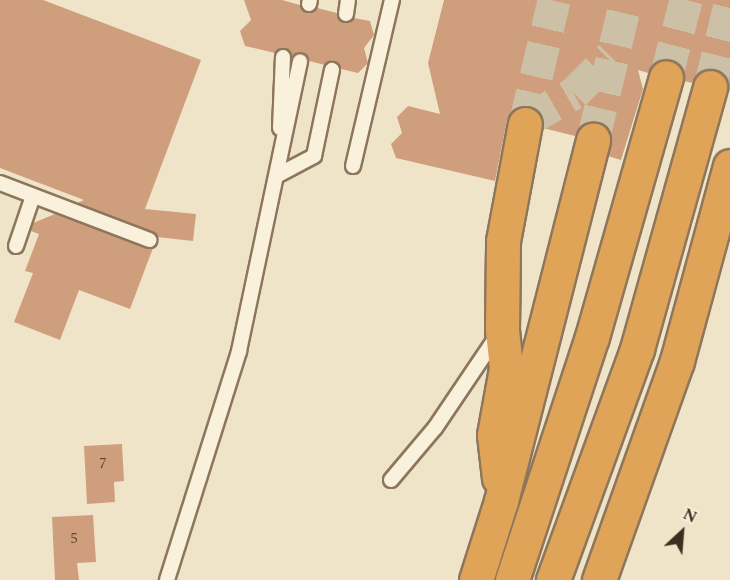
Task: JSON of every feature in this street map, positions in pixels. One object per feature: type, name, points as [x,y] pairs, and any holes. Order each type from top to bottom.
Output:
[{"type":"highway","points":[[512,580],[592,337],[666,77]]},
{"type":"highway","points":[[553,580],[637,349],[710,87]]},
{"type":"highway","points":[[501,501],[494,435],[506,368],[502,329],[503,241],[525,124]]},
{"type":"highway","points":[[476,580],[501,501],[592,140]]},
{"type":"highway","points":[[600,580],[676,361],[730,166]]},
{"type":"lane","points":[[352,166],[392,0]]},
{"type":"lane","points":[[278,175],[283,57]]},
{"type":"lane","points":[[167,580],[239,351],[278,175],[300,61]]},
{"type":"lane","points":[[278,175],[314,156],[332,70]]},
{"type":"lane","points":[[0,183],[149,240]]},
{"type":"lane","points":[[16,246],[33,196]]},
{"type":"lane","points":[[391,480],[435,428],[502,329]]},
{"type":"building","points":[[0,0],[43,0],[201,60],[145,209],[196,214],[193,241],[157,237],[152,232],[77,203],[84,200],[0,168]]},
{"type":"building","points":[[244,0],[282,0],[300,5],[307,13],[317,8],[337,13],[344,23],[354,18],[370,21],[374,35],[364,48],[368,63],[358,73],[341,69],[334,61],[325,65],[309,61],[302,52],[292,57],[284,48],[275,53],[245,46],[240,31],[251,20]]},
{"type":"building","points":[[444,0],[730,0],[730,92],[724,74],[716,69],[697,73],[692,83],[684,81],[679,64],[662,59],[648,73],[638,70],[643,89],[621,160],[608,156],[611,136],[606,126],[587,122],[575,136],[543,128],[542,117],[528,106],[511,111],[507,120],[495,181],[396,158],[391,144],[402,133],[397,117],[408,106],[440,114],[428,63]]},
{"type":"building","points":[[55,214],[153,248],[130,309],[79,290],[60,340],[14,322],[33,273],[25,271],[39,234],[31,231],[33,223]]},
{"type":"building","points":[[122,444],[124,481],[114,482],[115,502],[87,504],[84,446]]},
{"type":"building","points":[[93,515],[96,562],[77,563],[79,580],[55,580],[52,517]]},
{"type":"tunnel","points":[[525,124],[554,0]]},
{"type":"tunnel","points":[[593,140],[626,0]]},
{"type":"tunnel","points":[[666,77],[686,0]]},
{"type":"tunnel","points":[[710,87],[730,5]]},
{"type":"tunnel","points":[[525,121],[574,93],[611,56]]}]
